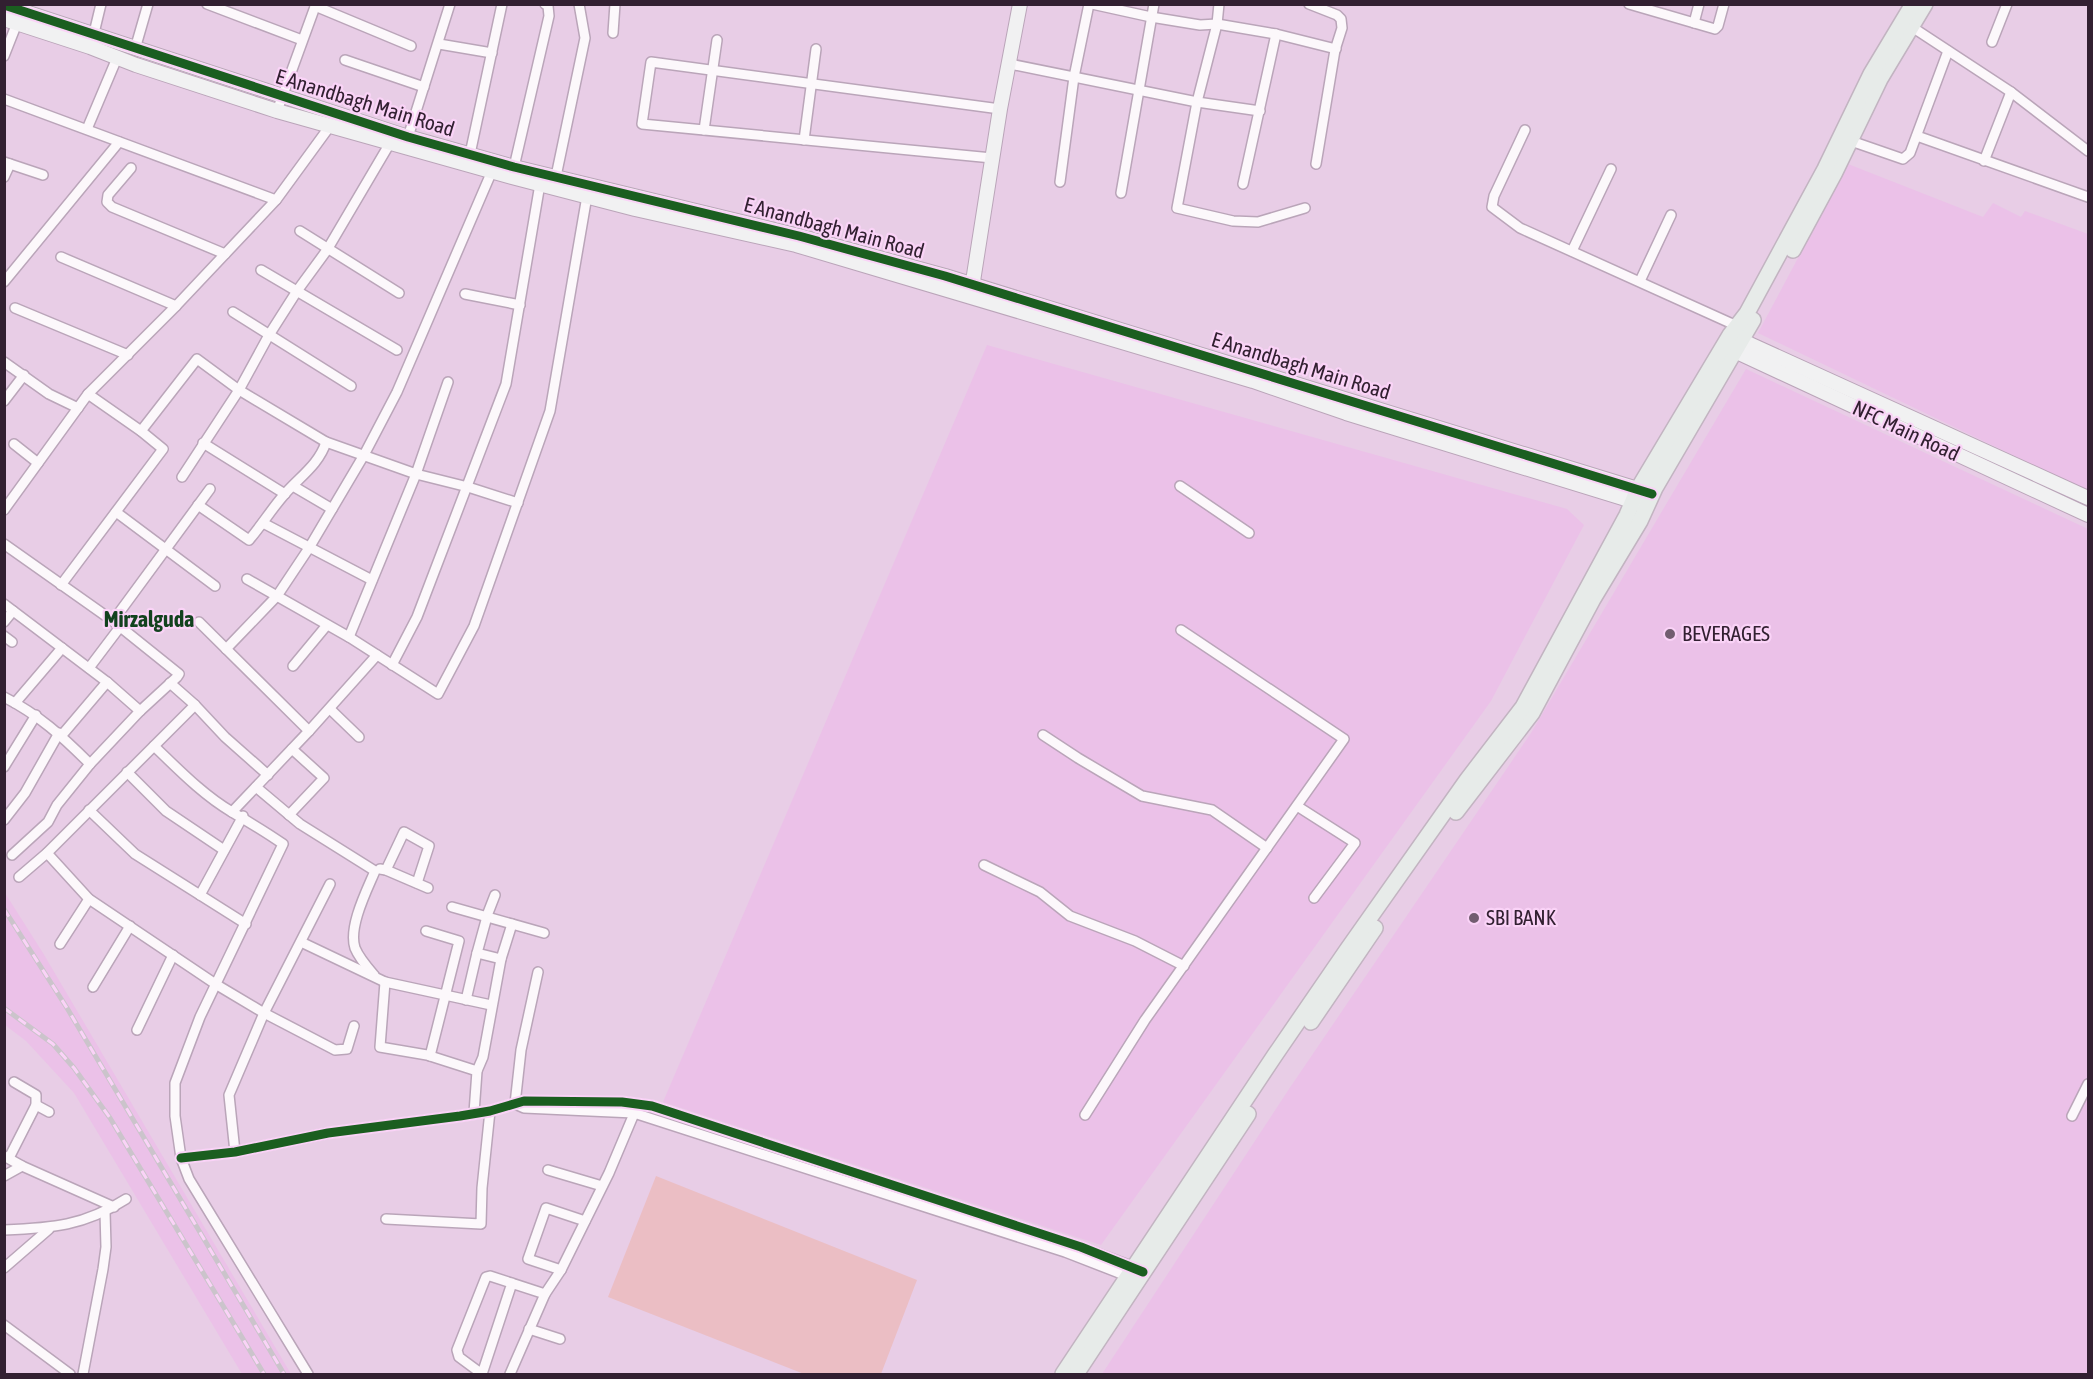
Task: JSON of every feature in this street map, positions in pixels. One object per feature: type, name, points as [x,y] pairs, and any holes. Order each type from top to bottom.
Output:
[{"type":"main road","points":[[1733,340],[1825,169],[1871,74],[1913,4]]},
{"type":"main road","points":[[1063,1374],[1135,1274],[1460,789],[1523,708],[1733,340],[1814,212],[1881,79],[1926,4]]},
{"type":"main road","points":[[1076,1374],[1135,1274]]},
{"type":"street","points":[[94,33],[101,4]]},
{"type":"street","points":[[135,49],[148,4]]},
{"type":"street","points":[[207,4],[302,40]]},
{"type":"street","points":[[182,477],[239,390],[269,335],[297,291],[327,250],[398,138],[424,87],[450,4]]},
{"type":"street","points":[[470,154],[502,4]]},
{"type":"street","points":[[514,167],[549,16],[548,6],[545,4]]},
{"type":"street","points":[[555,182],[585,38],[579,4]]},
{"type":"street","points":[[613,33],[615,4]]},
{"type":"street","points":[[972,290],[1000,109],[1020,4]]},
{"type":"street","points":[[1060,182],[1074,77],[1090,4],[1200,25],[1217,24],[1275,34],[1336,49]]},
{"type":"street","points":[[1121,193],[1154,4]]},
{"type":"street","points":[[1219,4],[1217,24],[1197,102],[1177,208],[1233,221],[1258,222],[1305,208]]},
{"type":"street","points":[[1309,4],[1337,15],[1341,19],[1342,28],[1336,49],[1316,164]]},
{"type":"street","points":[[1629,4],[1653,9],[1694,24],[1717,28],[1724,4]]},
{"type":"street","points":[[1694,24],[1699,4]]},
{"type":"street","points":[[1992,42],[2007,4]]},
{"type":"street","name":"E Anandbagh Main Road","points":[[4,5],[282,96],[492,171],[540,184],[555,182],[799,236],[972,290],[1346,413],[1642,498]]},
{"type":"street","points":[[277,111],[315,5],[411,46]]},
{"type":"street","points":[[4,56],[11,21]]},
{"type":"street","name":"E Anandbagh Main Road","points":[[11,21],[277,111],[330,126],[470,154],[514,167],[587,196],[796,245],[972,290]]},
{"type":"street","points":[[1912,27],[2011,92],[2088,151]]},
{"type":"street","points":[[1243,184],[1275,34]]},
{"type":"street","points":[[704,130],[717,40]]},
{"type":"street","points":[[439,44],[492,53]]},
{"type":"street","points":[[804,140],[816,49]]},
{"type":"street","points":[[1851,141],[1903,159],[1910,153],[1948,51]]},
{"type":"street","points":[[87,129],[117,58]]},
{"type":"street","points":[[345,60],[424,87]]},
{"type":"street","points":[[992,158],[642,124],[651,63],[1000,109]]},
{"type":"street","points":[[1010,64],[1197,102],[1260,111]]},
{"type":"street","points":[[1984,161],[2011,92]]},
{"type":"street","points":[[4,99],[276,200]]},
{"type":"street","points":[[4,510],[88,394],[176,306],[276,200],[330,126]]},
{"type":"street","points":[[1526,130],[1494,196],[1492,207],[1520,228],[1640,281],[1733,340]]},
{"type":"street","points":[[1917,136],[2088,197]]},
{"type":"street","points":[[4,282],[119,142]]},
{"type":"street","points":[[4,177],[7,163],[43,175]]},
{"type":"street","points":[[131,168],[108,195],[107,202],[112,207],[225,254]]},
{"type":"street","points":[[1572,251],[1611,169]]},
{"type":"street","points":[[226,649],[277,596],[309,548],[363,455],[397,392],[492,171]]},
{"type":"street","points":[[392,665],[417,617],[506,384],[540,184]]},
{"type":"street","points":[[247,579],[349,637],[438,694],[474,626],[550,411],[587,196]]},
{"type":"street","points":[[1640,281],[1671,214]]},
{"type":"street","points":[[300,231],[399,293]]},
{"type":"street","points":[[61,257],[176,306]]},
{"type":"street","points":[[261,270],[398,350]]},
{"type":"street","points":[[465,294],[520,305]]},
{"type":"street","points":[[15,308],[128,355]]},
{"type":"street","points":[[233,312],[351,386]]},
{"type":"street","name":"NFC Main Road","points":[[1733,340],[2088,498]]},
{"type":"street","name":"NFC Main Road","points":[[1733,340],[2088,515]]},
{"type":"street","points":[[141,431],[197,359],[239,390],[326,442],[416,474],[518,503]]},
{"type":"street","points":[[4,362],[49,394],[78,408]]},
{"type":"street","points":[[4,401],[24,375]]},
{"type":"street","points":[[349,637],[416,474],[448,382]]},
{"type":"street","points":[[61,585],[163,449],[88,394]]},
{"type":"street","points":[[198,505],[249,540],[285,494],[323,452],[326,442]]},
{"type":"street","points":[[203,443],[285,494]]},
{"type":"street","points":[[14,444],[38,463]]},
{"type":"street","points":[[293,486],[332,509]]},
{"type":"street","points":[[1180,486],[1250,533]]},
{"type":"street","points":[[89,668],[166,548],[210,489]]},
{"type":"street","points":[[116,512],[215,586]]},
{"type":"street","points":[[262,523],[372,580]]},
{"type":"street","points":[[4,544],[116,624],[178,674],[90,764],[62,798],[48,822],[12,855]]},
{"type":"street","points":[[4,604],[107,682],[140,711]]},
{"type":"street","points":[[4,622],[13,610]]},
{"type":"street","points":[[199,622],[309,731]]},
{"type":"street","points":[[292,666],[327,625]]},
{"type":"street","points":[[1085,1115],[1145,1020],[1344,739],[1181,630]]},
{"type":"street","points":[[15,703],[62,648]]},
{"type":"street","points":[[232,812],[330,709],[377,655]]},
{"type":"street","points":[[4,820],[25,793],[60,734],[107,682]]},
{"type":"street","points":[[171,683],[225,737],[268,775]]},
{"type":"street","points":[[4,697],[36,715],[60,734],[90,764]]},
{"type":"street","points":[[19,877],[47,853],[195,705]]},
{"type":"street","points":[[330,709],[359,737]]},
{"type":"street","points":[[4,767],[36,715]]},
{"type":"street","points":[[1043,735],[1142,796],[1212,810],[1267,848]]},
{"type":"street","points":[[154,746],[192,782],[232,812],[243,816],[283,844],[200,1017],[175,1083],[174,1116],[181,1158],[189,1179],[308,1374]]},
{"type":"street","points":[[289,815],[324,778],[292,749]]},
{"type":"street","points":[[127,772],[166,811],[224,850]]},
{"type":"street","points":[[256,787],[289,815],[375,871],[386,870],[428,888]]},
{"type":"street","points":[[1297,806],[1355,843],[1314,898]]},
{"type":"street","points":[[89,810],[135,854],[246,924]]},
{"type":"street","points":[[200,895],[243,816]]},
{"type":"street","points":[[386,870],[404,832],[429,846],[417,883]]},
{"type":"street","points":[[47,853],[89,899],[217,985],[264,1013],[336,1050],[347,1049],[354,1026]]},
{"type":"street","points":[[984,865],[1040,892],[1070,916],[1135,941],[1184,966]]},
{"type":"street","points":[[374,975],[358,954],[353,936],[361,906],[375,871]]},
{"type":"street","points":[[235,1152],[229,1095],[264,1013],[330,884]]},
{"type":"street","points":[[466,1000],[477,952],[495,895]]},
{"type":"street","points":[[60,944],[89,899]]},
{"type":"street","points":[[452,907],[544,933]]},
{"type":"street","points":[[474,1113],[477,1071],[483,1057],[501,959],[512,924]]},
{"type":"street","points":[[93,987],[130,926]]},
{"type":"street","points":[[426,931],[459,941],[430,1056]]},
{"type":"street","points":[[301,942],[385,982],[491,1005]]},
{"type":"street","points":[[477,952],[501,959]]},
{"type":"street","points":[[137,1030],[173,955]]},
{"type":"street","points":[[515,1104],[521,1050],[538,972]]},
{"type":"street","points":[[385,982],[380,1047],[430,1056],[477,1071]]},
{"type":"street","points":[[14,1082],[36,1095],[36,1104],[7,1157],[110,1209]]},
{"type":"street","points":[[2072,1116],[2088,1084]]},
{"type":"street","points":[[36,1104],[49,1112]]},
{"type":"street","points":[[181,1158],[235,1152],[328,1133],[490,1111],[515,1104],[524,1108],[636,1108],[861,1180],[1065,1252],[1135,1274]]},
{"type":"street","points":[[510,1374],[545,1294],[561,1270],[602,1186],[636,1108]]},
{"type":"street","points":[[386,1219],[480,1224],[490,1111]]},
{"type":"street","points":[[4,1176],[22,1166]]},
{"type":"street","points":[[548,1170],[602,1186]]},
{"type":"street","points":[[4,1230],[49,1229],[110,1209],[126,1199]]},
{"type":"street","points":[[561,1270],[528,1258],[546,1208],[585,1221]]},
{"type":"street","points":[[83,1374],[106,1247],[110,1209]]},
{"type":"street","points":[[4,1268],[49,1229]]},
{"type":"street","points":[[512,1283],[482,1374],[459,1358],[456,1350],[486,1277],[489,1275],[545,1294]]},
{"type":"street","points":[[4,1325],[70,1374]]},
{"type":"street","points":[[530,1329],[560,1339]]},
{"type":"shaded area","points":[[1848,164],[1983,217],[1993,203],[2021,217],[2025,211],[2088,234],[2088,491],[1758,333]]},
{"type":"shaded area","points":[[987,345],[1567,509],[1584,525],[1491,701],[1101,1245],[663,1102]]},
{"type":"shaded area","points":[[1746,369],[2088,529],[2088,1374],[1102,1374],[1289,1089],[1531,733]]},
{"type":"shaded area","points":[[5,893],[43,953],[291,1374],[242,1374],[74,1093],[26,1041],[5,1025],[5,975],[7,975],[4,971]]},
{"type":"shaded area","points":[[656,1176],[917,1280],[881,1374],[804,1374],[608,1297]]},
{"type":"railway","points":[[4,909],[67,1008],[284,1374]]},
{"type":"railway","points":[[4,1008],[53,1044],[74,1068],[110,1118],[264,1374]]},
{"type":"cycle path","points":[[4,5],[408,137],[514,167],[799,236],[945,276],[1652,494]]},
{"type":"cycle path","points":[[181,1158],[235,1152],[328,1133],[460,1116],[490,1111],[524,1101],[622,1102],[652,1106],[1081,1247],[1143,1272]]},
{"type":"place","name":"BEVERAGES","points":[[1670,634]]},
{"type":"place","name":"SBI BANK","points":[[1474,918]]},
{"type":"district","name":"Mirzalguda","points":[[149,619]]}]
